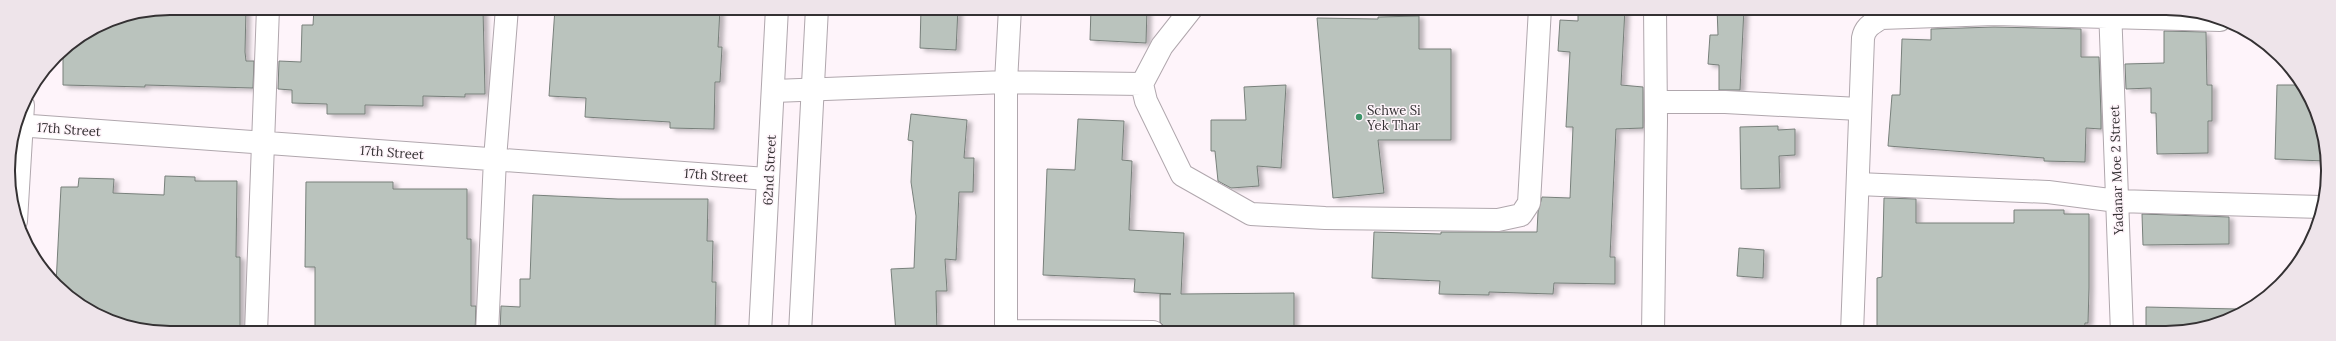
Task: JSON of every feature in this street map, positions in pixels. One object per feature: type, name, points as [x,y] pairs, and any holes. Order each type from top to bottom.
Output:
[{"type":"street","points":[[256,326],[268,15]]},
{"type":"street","points":[[487,326],[496,159],[506,15]]},
{"type":"street","name":"62nd Street","points":[[760,326],[774,91],[777,15]]},
{"type":"street","points":[[800,326],[818,15]]},
{"type":"street","points":[[1007,326],[1006,82],[1010,15]]},
{"type":"street","points":[[1186,15],[1162,46],[1142,84],[1146,101],[1182,175],[1250,214],[1325,218],[1498,220],[1521,215],[1529,203],[1540,15]]},
{"type":"street","points":[[1653,326],[1656,102],[1655,15]]},
{"type":"street","points":[[1852,326],[1858,184],[1859,109],[1863,35],[1865,29],[1881,18],[1966,15]]},
{"type":"street","name":"Yadanar Moe 2 Street","points":[[2110,15],[2122,326]]},
{"type":"street","points":[[2141,15],[2199,19]]},
{"type":"street","points":[[774,91],[1006,82],[1142,84]]},
{"type":"street","points":[[1656,102],[1725,102],[1859,109]]},
{"type":"street","name":"17th Street","points":[[24,118],[263,144],[768,179]]},
{"type":"street","points":[[17,196],[19,133]]},
{"type":"street","points":[[1858,184],[2048,192],[2117,201],[2317,206]]},
{"type":"building","points":[[160,15],[246,15],[245,52],[246,61],[254,61],[253,88],[145,85],[145,87],[63,85],[63,59],[84,41],[121,23]]},
{"type":"building","points":[[314,15],[483,15],[485,94],[465,94],[465,97],[423,96],[423,106],[365,105],[365,114],[327,114],[327,104],[292,103],[292,90],[278,89],[279,61],[301,62],[302,25],[313,25]]},
{"type":"building","points":[[555,15],[720,15],[718,47],[722,47],[720,82],[715,82],[714,129],[670,128],[670,122],[585,117],[586,98],[549,96]]},
{"type":"building","points":[[921,15],[958,15],[956,50],[920,48]]},
{"type":"building","points":[[1091,15],[1147,15],[1146,43],[1090,40]]},
{"type":"building","points":[[1578,15],[1625,15],[1621,85],[1643,87],[1643,128],[1616,129],[1610,257],[1615,257],[1615,284],[1554,283],[1553,294],[1489,292],[1489,295],[1439,294],[1440,281],[1372,278],[1374,232],[1441,234],[1441,232],[1537,232],[1538,212],[1542,197],[1570,198],[1573,127],[1566,127],[1570,52],[1558,51],[1560,20],[1578,21]]},
{"type":"building","points":[[1717,15],[1744,15],[1740,90],[1719,90],[1719,65],[1708,64],[1710,35],[1718,35]]},
{"type":"building","points":[[1419,16],[1419,49],[1451,49],[1451,140],[1378,140],[1384,193],[1333,198],[1317,18],[1378,19],[1378,17]]},
{"type":"building","points":[[1994,27],[2081,29],[2081,57],[2099,57],[2101,116],[2101,129],[2086,128],[2085,162],[2044,161],[2044,158],[1888,146],[1892,95],[1900,95],[1902,39],[1931,40],[1931,29]]},
{"type":"building","points":[[2164,31],[2206,32],[2207,85],[2212,85],[2212,121],[2208,121],[2208,153],[2157,154],[2156,113],[2151,113],[2151,88],[2126,89],[2125,64],[2164,63]]},
{"type":"building","points":[[1286,85],[1281,168],[1257,166],[1259,186],[1231,188],[1218,181],[1215,151],[1211,151],[1211,120],[1246,120],[1244,87]]},
{"type":"building","points":[[2277,85],[2296,85],[2313,121],[2321,161],[2275,159]]},
{"type":"building","points":[[911,114],[967,120],[964,158],[974,158],[973,192],[959,192],[956,260],[945,259],[947,291],[936,291],[937,326],[895,326],[891,269],[914,268],[916,216],[911,182],[913,141],[908,140]]},
{"type":"building","points":[[1078,119],[1124,121],[1122,160],[1132,161],[1129,230],[1184,233],[1181,294],[1294,293],[1294,326],[1164,326],[1160,322],[1160,294],[1171,294],[1134,292],[1135,279],[1043,275],[1047,169],[1075,170]]},
{"type":"building","points":[[1778,126],[1778,130],[1795,129],[1795,155],[1779,156],[1780,188],[1741,189],[1740,127]]},
{"type":"building","points":[[165,176],[195,177],[195,181],[237,181],[236,257],[240,257],[240,326],[160,326],[130,321],[102,310],[84,300],[56,275],[61,187],[78,187],[79,178],[114,179],[113,193],[164,195]]},
{"type":"building","points":[[306,182],[393,182],[393,189],[467,189],[467,239],[471,239],[471,306],[476,306],[475,326],[315,326],[315,267],[305,267]]},
{"type":"building","points":[[533,195],[618,199],[708,199],[707,241],[713,241],[712,282],[716,282],[715,326],[500,326],[501,306],[520,307],[520,279],[530,279]]},
{"type":"building","points":[[1884,198],[1916,199],[1916,223],[2014,223],[2014,210],[2064,210],[2064,214],[2089,214],[2088,323],[2085,323],[2085,326],[1877,326],[1877,278],[1882,277]]},
{"type":"building","points":[[2142,214],[2229,217],[2229,244],[2143,245]]},
{"type":"building","points":[[1739,248],[1764,250],[1763,278],[1737,276]]},
{"type":"building","points":[[2146,307],[2236,309],[2206,321],[2186,325],[2146,326]]},
{"type":"place","name":"Schwe Si Yek Thar","points":[[1359,117]]}]
